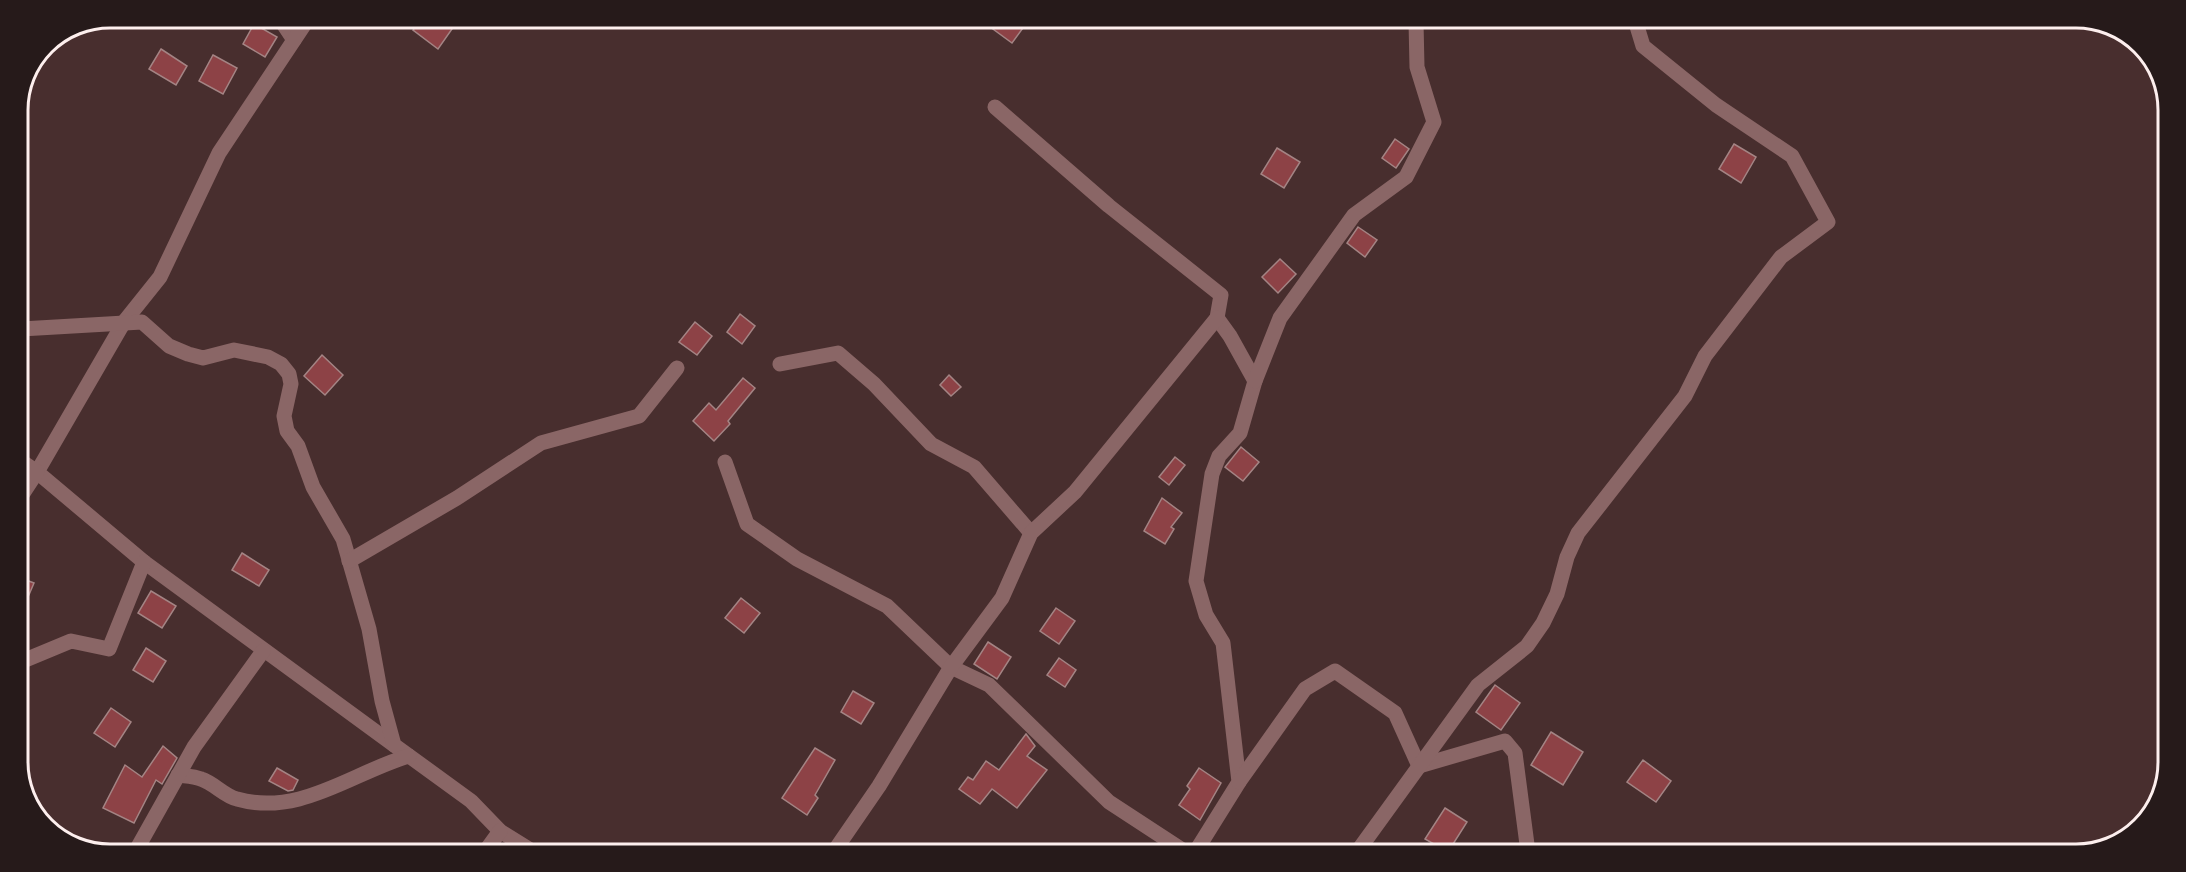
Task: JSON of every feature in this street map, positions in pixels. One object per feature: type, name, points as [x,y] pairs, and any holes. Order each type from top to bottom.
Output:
[{"type":"street","points":[[286,28],[294,40]]},
{"type":"street","points":[[29,486],[123,322],[143,301],[160,276],[219,153],[302,28]]},
{"type":"street","points":[[1239,782],[1223,643],[1206,615],[1196,581],[1212,474],[1220,456],[1240,433],[1255,381],[1280,318],[1354,215],[1406,177],[1434,122],[1417,67],[1416,28]]},
{"type":"street","points":[[1364,844],[1478,685],[1527,646],[1543,623],[1557,594],[1567,556],[1578,533],[1685,396],[1705,356],[1781,257],[1827,222],[1792,156],[1716,105],[1643,46],[1638,28]]},
{"type":"street","points":[[839,844],[879,786],[951,667],[1002,598],[1031,533],[1076,492],[1217,318],[1221,295],[1108,206],[995,107]]},
{"type":"street","points":[[1217,318],[1230,336],[1255,381]]},
{"type":"street","points":[[28,328],[142,322],[169,346],[203,358],[234,350],[268,357],[281,364],[289,374],[291,384],[284,416],[287,431],[297,446],[313,487],[343,539],[369,629],[382,701],[394,745]]},
{"type":"street","points":[[780,364],[838,353],[874,384],[931,444],[974,467],[1031,533]]},
{"type":"street","points":[[349,561],[457,498],[541,443],[639,416],[677,368]]},
{"type":"street","points":[[725,462],[747,524],[797,559],[888,606],[951,667],[989,685],[1109,802],[1173,844]]},
{"type":"street","points":[[29,466],[144,562],[471,801],[500,831],[521,844]]},
{"type":"street","points":[[29,659],[71,641],[109,649],[144,562]]},
{"type":"street","points":[[140,844],[194,747],[263,651]]},
{"type":"street","points":[[1200,844],[1239,782],[1305,689],[1335,671],[1395,713],[1419,766]]},
{"type":"street","points":[[1419,766],[1505,741],[1515,753],[1527,844]]},
{"type":"street","points":[[178,775],[201,778],[236,799],[278,803],[331,790],[392,761],[409,756]]},
{"type":"street","points":[[491,844],[500,831]]},
{"type":"building","points":[[252,28],[261,28],[277,37],[265,57],[243,44]]},
{"type":"building","points":[[415,28],[453,28],[438,49],[413,30]]},
{"type":"building","points":[[992,28],[1023,28],[1012,43]]},
{"type":"building","points":[[161,49],[187,66],[176,85],[149,69]]},
{"type":"building","points":[[213,55],[237,68],[223,94],[199,81]]},
{"type":"building","points":[[1395,139],[1409,149],[1396,168],[1382,158]]},
{"type":"building","points":[[1734,144],[1756,157],[1741,183],[1719,169]]},
{"type":"building","points":[[1277,148],[1300,162],[1284,188],[1261,174]]},
{"type":"building","points":[[1358,227],[1377,240],[1365,257],[1347,243]]},
{"type":"building","points":[[1280,259],[1296,274],[1278,293],[1262,277]]},
{"type":"building","points":[[740,314],[755,326],[742,344],[727,332]]},
{"type":"building","points":[[695,322],[712,336],[697,355],[679,342]]},
{"type":"building","points":[[322,355],[343,375],[325,395],[304,376]]},
{"type":"building","points":[[949,375],[961,387],[951,396],[940,385]]},
{"type":"building","points":[[743,378],[755,388],[728,421],[730,424],[714,441],[693,421],[709,403],[716,410]]},
{"type":"building","points":[[1241,447],[1259,462],[1243,481],[1225,467]]},
{"type":"building","points":[[1175,457],[1185,465],[1169,485],[1159,477]]},
{"type":"building","points":[[1162,498],[1182,513],[1171,527],[1174,529],[1165,544],[1144,531]]},
{"type":"building","points":[[242,553],[269,570],[259,586],[232,570]]},
{"type":"building","points":[[29,581],[34,583],[29,595]]},
{"type":"building","points":[[151,591],[176,606],[162,628],[138,613]]},
{"type":"building","points":[[741,598],[760,613],[744,633],[725,618]]},
{"type":"building","points":[[1056,608],[1075,621],[1059,644],[1040,631]]},
{"type":"building","points":[[988,642],[1011,657],[997,679],[974,664]]},
{"type":"building","points":[[146,648],[166,661],[153,682],[133,670]]},
{"type":"building","points":[[1059,658],[1076,670],[1065,687],[1047,675]]},
{"type":"building","points":[[1495,685],[1520,703],[1501,730],[1476,712]]},
{"type":"building","points":[[853,691],[874,703],[861,724],[841,712]]},
{"type":"building","points":[[111,708],[131,722],[115,747],[94,733]]},
{"type":"building","points":[[1551,732],[1583,752],[1563,785],[1531,765]]},
{"type":"building","points":[[1026,734],[1035,746],[1027,756],[1047,770],[1017,808],[992,789],[980,804],[959,789],[968,777],[973,780],[986,761],[999,770]]},
{"type":"building","points":[[163,746],[177,758],[162,784],[156,780],[134,823],[103,808],[125,765],[142,777]]},
{"type":"building","points":[[815,748],[835,760],[815,795],[818,798],[807,815],[782,798]]},
{"type":"building","points":[[1643,760],[1671,781],[1656,802],[1627,782]]},
{"type":"building","points":[[277,768],[298,780],[293,790],[288,791],[269,781]]},
{"type":"building","points":[[1199,768],[1221,783],[1200,820],[1179,805],[1190,789],[1187,786]]},
{"type":"building","points":[[1445,808],[1467,822],[1453,844],[1434,844],[1425,839]]}]
